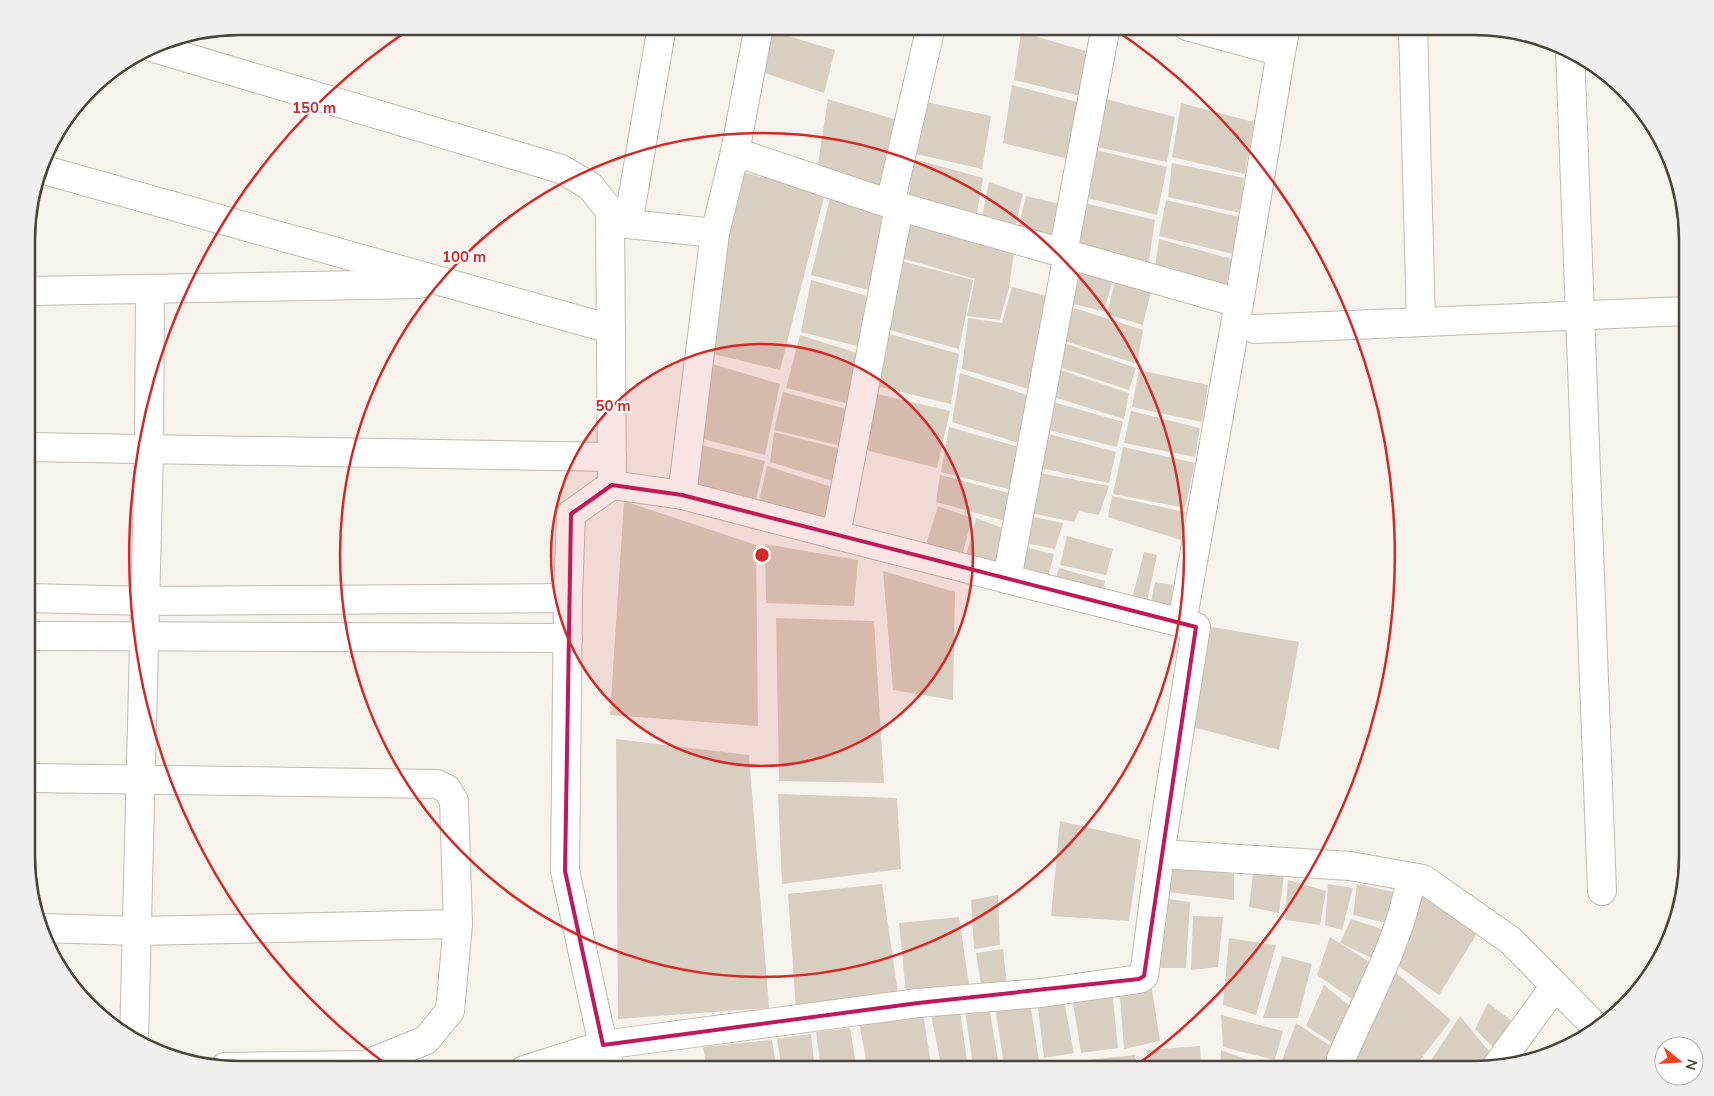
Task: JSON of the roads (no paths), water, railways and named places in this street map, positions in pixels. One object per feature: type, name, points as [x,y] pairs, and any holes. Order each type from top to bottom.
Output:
[{"type":"street","points":[[660,35],[628,224],[715,232]]},
{"type":"street","points":[[682,495],[715,232],[735,152],[757,35]]},
{"type":"street","points":[[836,535],[895,205],[929,35]]},
{"type":"street","points":[[1007,579],[1104,35]]},
{"type":"street","points":[[1220,35],[1281,52]]},
{"type":"street","points":[[1182,623],[1284,35]]},
{"type":"street","points":[[1413,35],[1421,322]]},
{"type":"street","points":[[163,51],[561,168],[590,186],[610,211],[612,485]]},
{"type":"street","points":[[1570,59],[1602,891]]},
{"type":"street","points":[[735,152],[895,205],[1238,303]]},
{"type":"street","points":[[47,171],[611,330]]},
{"type":"street","points":[[35,292],[448,284]]},
{"type":"street","points":[[134,1031],[149,449],[150,289]]},
{"type":"street","points":[[1255,329],[1679,311]]},
{"type":"street","points":[[35,447],[612,457]]},
{"type":"street","points":[[581,1061],[607,1057],[918,1003],[1041,993],[1139,980],[1144,976],[1160,854],[1196,627],[682,495],[612,485],[571,514],[568,598],[565,871],[607,1057]]},
{"type":"street","points":[[35,598],[145,601],[568,598]]},
{"type":"street","points":[[35,636],[568,638]]},
{"type":"street","points":[[35,778],[437,784],[447,790],[454,801],[458,924],[450,1011],[426,1040],[374,1061]]},
{"type":"street","points":[[1160,854],[1350,866],[1423,879],[1510,940],[1592,1023]]},
{"type":"street","points":[[1341,1059],[1396,932],[1408,900],[1411,877]]},
{"type":"street","points":[[49,928],[137,931],[458,924]]},
{"type":"street","points":[[1502,1059],[1555,986]]}]
